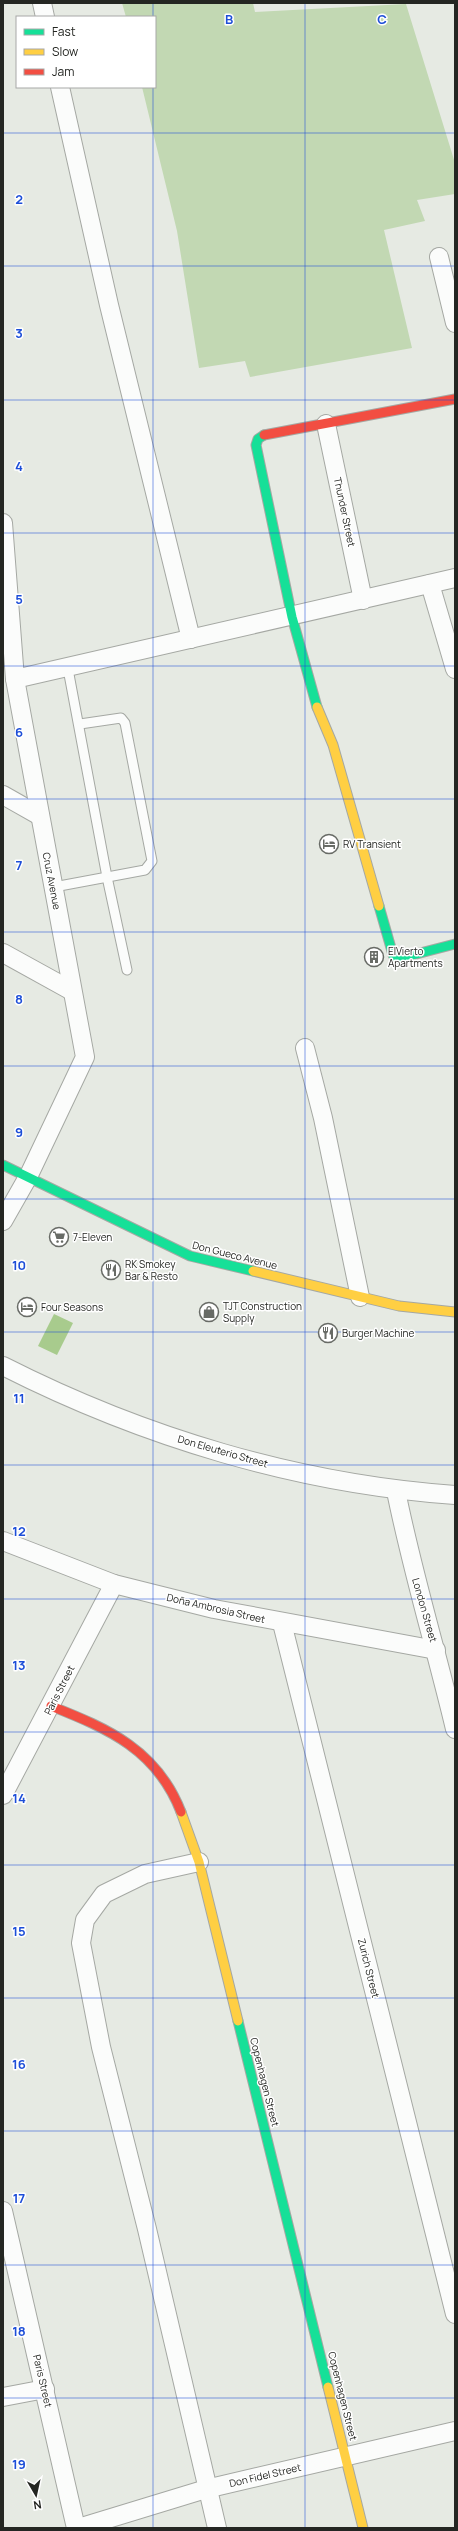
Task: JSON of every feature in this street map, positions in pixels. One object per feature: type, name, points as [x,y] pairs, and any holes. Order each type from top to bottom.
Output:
[{"type":"street","points":[[42,3],[45,16]]},
{"type":"street","points":[[60,88],[109,305],[191,639]]},
{"type":"street","points":[[439,257],[455,323]]},
{"type":"street","points":[[455,399],[262,435],[258,438],[256,445],[292,617],[320,716],[333,745],[393,955],[397,959],[404,958],[455,944]]},
{"type":"street","name":"Thunder Street","points":[[326,424],[363,600]]},
{"type":"street","name":"Cruz Avenue","points":[[3,523],[15,679],[85,1057],[28,1177],[3,1221]]},
{"type":"street","points":[[15,679],[68,669],[455,578]]},
{"type":"street","points":[[430,584],[455,669]]},
{"type":"street","points":[[3,795],[40,816]]},
{"type":"street","points":[[3,953],[72,990]]},
{"type":"street","points":[[305,1048],[323,1118],[360,1297]]},
{"type":"street","name":"Don Gueco Avenue","points":[[3,1165],[190,1256],[399,1306],[455,1312]]},
{"type":"street","name":"Don Eleuterio Street","points":[[3,1366],[63,1396],[187,1442],[301,1473],[396,1491],[455,1495]]},
{"type":"street","name":"London Street","points":[[396,1491],[410,1559],[436,1650],[455,1729]]},
{"type":"street","name":"Doña Ambrosia Street","points":[[3,1541],[114,1584],[282,1623],[436,1650]]},
{"type":"street","name":"Paris Street","points":[[3,1796],[114,1584]]},
{"type":"street","name":"Zurich Street","points":[[282,1623],[455,2314]]},
{"type":"street","name":"Copenhagen Street","points":[[51,1706],[89,1720],[147,1758],[164,1776],[180,1810],[199,1862],[363,2528]]},
{"type":"street","points":[[199,1862],[145,1874],[104,1894],[85,1920],[81,1943],[101,2047],[147,2229],[216,2528]]},
{"type":"street","name":"Paris Street","points":[[3,2211],[9,2268],[45,2389],[77,2528]]},
{"type":"street","points":[[3,2397],[45,2389]]},
{"type":"street","name":"Don Fidel Street","points":[[77,2528],[206,2489],[455,2431]]},
{"type":"lane","points":[[68,669],[80,724],[107,878],[127,970]]},
{"type":"lane","points":[[54,887],[145,870],[152,861],[125,723],[121,718],[115,718],[80,724]]},
{"type":"shaded area","points":[[122,3],[253,3],[255,12],[406,4],[455,163],[455,194],[417,200],[425,221],[384,230],[412,348],[250,377],[245,361],[199,368],[177,231],[142,88],[156,88],[156,16],[126,16]]},
{"type":"shaded area","points":[[54,1314],[73,1323],[57,1355],[38,1346]]},
{"type":"traffic: fast","points":[[264,435],[258,439],[256,445],[292,617],[317,707]]},
{"type":"traffic: fast","points":[[379,906],[393,955],[397,959],[455,944]]},
{"type":"traffic: fast","points":[[3,1165],[190,1256],[253,1271]]},
{"type":"traffic: fast","points":[[238,2021],[328,2387]]},
{"type":"traffic: slow","points":[[317,707],[333,745],[379,906]]},
{"type":"traffic: slow","points":[[253,1271],[399,1306],[455,1312]]},
{"type":"traffic: slow","points":[[181,1812],[199,1862],[238,2021]]},
{"type":"traffic: slow","points":[[328,2387],[363,2528]]},
{"type":"traffic: jam","points":[[264,435],[455,399]]},
{"type":"traffic: jam","points":[[51,1706],[111,1733],[129,1744],[145,1757],[159,1773],[171,1791],[181,1812]]},
{"type":"place","name":"RV Transient","points":[[329,844]]},
{"type":"place","name":"ElVierto Apartments","points":[[374,957]]},
{"type":"place","name":"7-Eleven","points":[[59,1237]]},
{"type":"place","name":"RK Smokey Bar & Resto","points":[[111,1270]]},
{"type":"place","name":"Four Seasons","points":[[27,1307]]},
{"type":"place","name":"TJT Construction Supply","points":[[209,1312]]},
{"type":"place","name":"Burger Machine","points":[[328,1333]]}]
